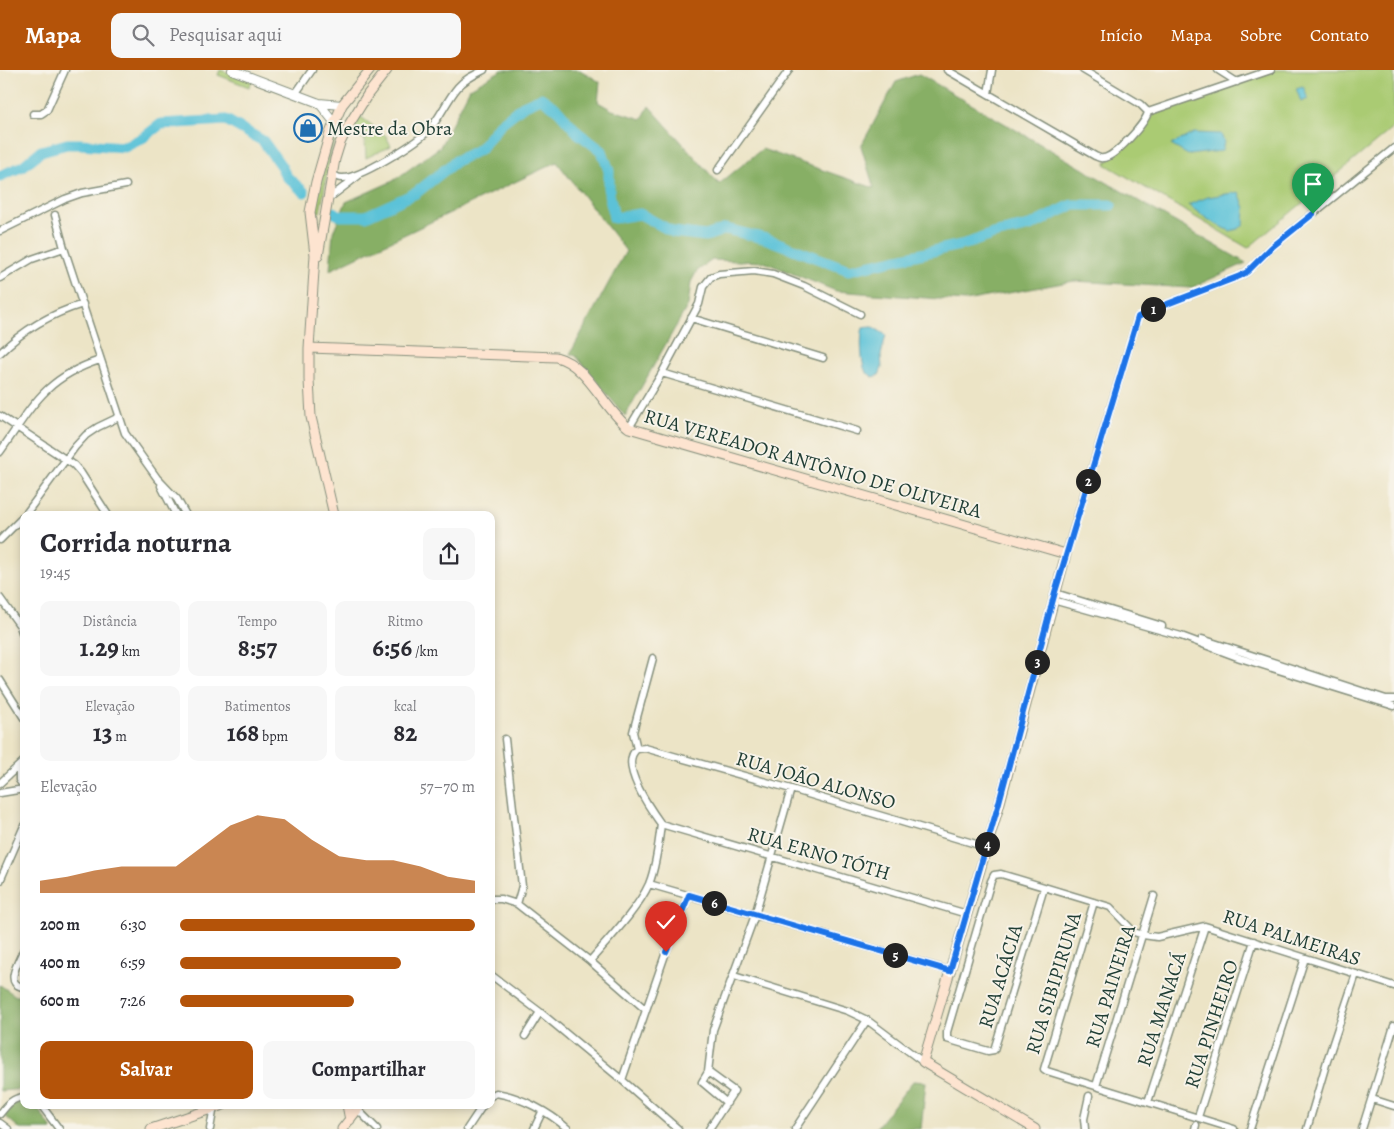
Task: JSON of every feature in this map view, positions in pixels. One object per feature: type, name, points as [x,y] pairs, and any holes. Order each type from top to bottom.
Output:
[{"type":"main road","points":[[333,511],[311,418],[309,348],[315,255],[310,212],[316,182],[334,122],[342,105],[370,70]]},
{"type":"main road","points":[[314,274],[332,172],[340,143],[368,94],[387,70]]},
{"type":"main road","points":[[342,105],[349,110],[350,123]]},
{"type":"main road","points":[[310,212],[316,219],[325,217]]},
{"type":"main road","name":"RUA VEREADOR ANTÔNIO DE OLIVEIRA","points":[[309,348],[556,357],[576,366],[620,421],[629,428],[1066,554]]},
{"type":"main road","points":[[1035,1129],[923,1062],[998,806],[1066,554]]},
{"type":"main road","points":[[151,1129],[208,1109]]},
{"type":"main road","points":[[348,1109],[350,1120]]},
{"type":"main road","points":[[342,1129],[357,1109]]},
{"type":"street","points":[[232,70],[319,103],[342,105]]},
{"type":"street","points":[[296,93],[312,70]]},
{"type":"street","points":[[328,199],[342,186],[426,133],[471,73],[484,70]]},
{"type":"street","points":[[718,170],[789,70]]},
{"type":"street","points":[[947,70],[1103,159],[1110,156],[1142,125],[1148,112],[1272,70]]},
{"type":"street","points":[[988,94],[992,70]]},
{"type":"street","points":[[1083,70],[1140,104],[1148,112]]},
{"type":"street","points":[[1218,70],[1237,82]]},
{"type":"street","points":[[33,114],[41,114],[47,110],[63,71]]},
{"type":"street","points":[[319,103],[334,122]]},
{"type":"street","points":[[1066,554],[1138,317],[1247,272],[1272,247],[1394,148]]},
{"type":"street","points":[[332,172],[335,176],[342,178],[363,172]]},
{"type":"street","points":[[0,231],[65,199],[82,193],[126,185]]},
{"type":"street","points":[[55,215],[118,417],[125,433],[157,478],[177,499],[184,511]]},
{"type":"street","points":[[0,278],[32,259],[64,248]]},
{"type":"street","points":[[629,428],[662,374],[699,304],[703,288],[712,277],[718,274],[754,271],[772,274],[804,286],[860,314]]},
{"type":"street","points":[[0,353],[38,322],[65,309],[83,304]]},
{"type":"street","points":[[691,318],[823,358]]},
{"type":"street","points":[[0,452],[30,408],[48,388],[82,365],[100,360]]},
{"type":"street","points":[[662,374],[857,431]]},
{"type":"street","points":[[0,416],[66,460],[81,473],[105,511]]},
{"type":"street","points":[[28,511],[86,435],[118,417]]},
{"type":"street","points":[[157,478],[174,511]]},
{"type":"street","points":[[0,540],[20,520]]},
{"type":"street","points":[[1054,596],[1386,699],[1394,699]]},
{"type":"street","points":[[1054,596],[1181,636],[1240,658],[1394,706]]},
{"type":"street","points":[[0,598],[20,626]]},
{"type":"street","points":[[590,960],[626,919],[649,884],[659,839],[661,824],[638,788],[631,758],[633,752],[637,749],[633,732],[653,658]]},
{"type":"street","points":[[0,680],[20,712]]},
{"type":"street","points":[[0,692],[9,695]]},
{"type":"street","points":[[505,739],[522,886],[517,904]]},
{"type":"street","name":"RUA JOÃO ALONSO","points":[[637,749],[645,748],[986,847]]},
{"type":"street","points":[[0,783],[20,765]]},
{"type":"street","points":[[20,769],[18,780],[20,783]]},
{"type":"street","points":[[0,793],[20,789]]},
{"type":"street","points":[[727,1103],[702,1082],[708,1072],[713,1030],[755,915],[791,789]]},
{"type":"street","name":"RUA ERNO TÓTH","points":[[661,824],[967,914]]},
{"type":"street","points":[[0,881],[20,835]]},
{"type":"street","name":"RUA ACÁCIA","points":[[1001,874],[1044,888],[994,1050],[988,1051],[947,1039],[947,1032],[994,875],[1001,874]]},
{"type":"street","points":[[649,884],[950,971]]},
{"type":"street","points":[[1044,888],[1110,907],[1134,932],[1143,936]]},
{"type":"street","points":[[622,1080],[666,952],[689,895]]},
{"type":"street","name":"RUA PAINEIRA","points":[[1096,1086],[1154,896]]},
{"type":"street","points":[[495,899],[517,904],[590,960],[646,1010]]},
{"type":"street","name":"RUA SIBIPIRUNA","points":[[1094,902],[1044,1067],[1047,1071],[1096,1086]]},
{"type":"street","name":"RUA PALMEIRAS","points":[[1143,936],[1157,937],[1204,926],[1394,986]]},
{"type":"street","name":"RUA MANACÁ","points":[[1148,1102],[1204,926]]},
{"type":"street","name":"RUA PINHEIRO","points":[[1198,1117],[1254,941]]},
{"type":"street","points":[[20,958],[12,976],[16,986],[20,986]]},
{"type":"street","points":[[1250,1129],[1305,958]]},
{"type":"street","points":[[1307,1129],[1356,974]]},
{"type":"street","points":[[734,976],[828,1004],[867,1020],[923,1062]]},
{"type":"street","points":[[495,978],[540,1012],[678,1129]]},
{"type":"street","points":[[525,1036],[540,1012]]},
{"type":"street","points":[[795,1129],[867,1020]]},
{"type":"street","points":[[1362,1129],[1394,1026]]},
{"type":"street","points":[[708,1072],[734,1091],[709,1129]]},
{"type":"street","points":[[1096,1086],[1234,1129]]},
{"type":"street","points":[[495,1093],[509,1095],[558,1120],[568,1129]]},
{"type":"street","points":[[1085,1129],[1084,1119],[1089,1096]]},
{"type":"street","points":[[0,1114],[14,1099],[20,1098]]},
{"type":"street","points":[[1372,1099],[1394,1106]]},
{"type":"street","points":[[44,1109],[59,1129]]},
{"type":"street","points":[[210,1129],[215,1109]]},
{"type":"street","points":[[360,1109],[377,1129]]},
{"type":"street","points":[[467,1129],[480,1109]]},
{"type":"street","points":[[534,1129],[542,1112]]},
{"type":"street","points":[[0,1123],[8,1129]]},
{"type":"green space","points":[[220,70],[252,80],[249,87],[218,75]]},
{"type":"green space","points":[[502,70],[580,70],[600,82],[598,102],[612,110],[642,119],[649,106],[719,184],[762,149],[874,188],[861,146],[896,82],[919,74],[1246,263],[1191,288],[1074,281],[965,301],[836,291],[764,262],[712,260],[697,271],[691,282],[688,305],[625,416],[576,356],[570,354],[626,251],[557,162],[330,270],[333,232],[346,202],[393,181],[440,147],[470,88]]},
{"type":"green space","points":[[1274,70],[1394,70],[1394,127],[1248,248],[1105,164],[1154,114]]},
{"type":"green space","points":[[341,114],[345,116],[332,149],[320,212],[314,212],[325,162]]},
{"type":"green space","points":[[357,114],[386,136],[391,146],[366,158],[365,140],[357,135],[348,134]]},
{"type":"green space","points":[[0,985],[16,996],[20,996],[20,1089],[0,1091]]},
{"type":"green space","points":[[913,1081],[926,1082],[921,1129],[875,1129]]},
{"type":"green space","points":[[16,1103],[20,1103],[20,1109],[38,1109],[52,1129],[20,1129],[4,1115]]},
{"type":"water","points":[[1303,86],[1308,99],[1301,102],[1296,88]]},
{"type":"water","points":[[1194,133],[1221,134],[1224,142],[1222,151],[1188,155],[1171,145]]},
{"type":"water","points":[[1239,192],[1245,208],[1244,225],[1238,229],[1230,231],[1209,220],[1188,205],[1208,197]]},
{"type":"water","points":[[873,327],[886,335],[881,355],[882,368],[879,375],[873,377],[866,372],[862,357],[862,332],[863,328]]},
{"type":"waterway","points":[[333,212],[341,216],[366,216],[416,193],[456,161],[480,149],[500,124],[523,106],[541,98],[557,109],[578,133],[602,151],[609,171],[609,193],[614,218],[640,214],[673,232],[706,236],[726,229],[767,239],[849,270],[969,243],[993,234],[1030,226],[1072,205],[1111,205]]},
{"type":"waterway","points":[[0,176],[23,166],[41,151],[67,144],[125,147],[144,137],[161,124],[226,120],[263,141],[286,176],[304,192]]},
{"type":"place","name":"Mestre da Obra","points":[[308,128]]},
{"type":"route","points":[[666,952],[689,895],[950,971],[998,806],[1055,592],[1138,317],[1247,272],[1272,247],[1313,214]]}]
